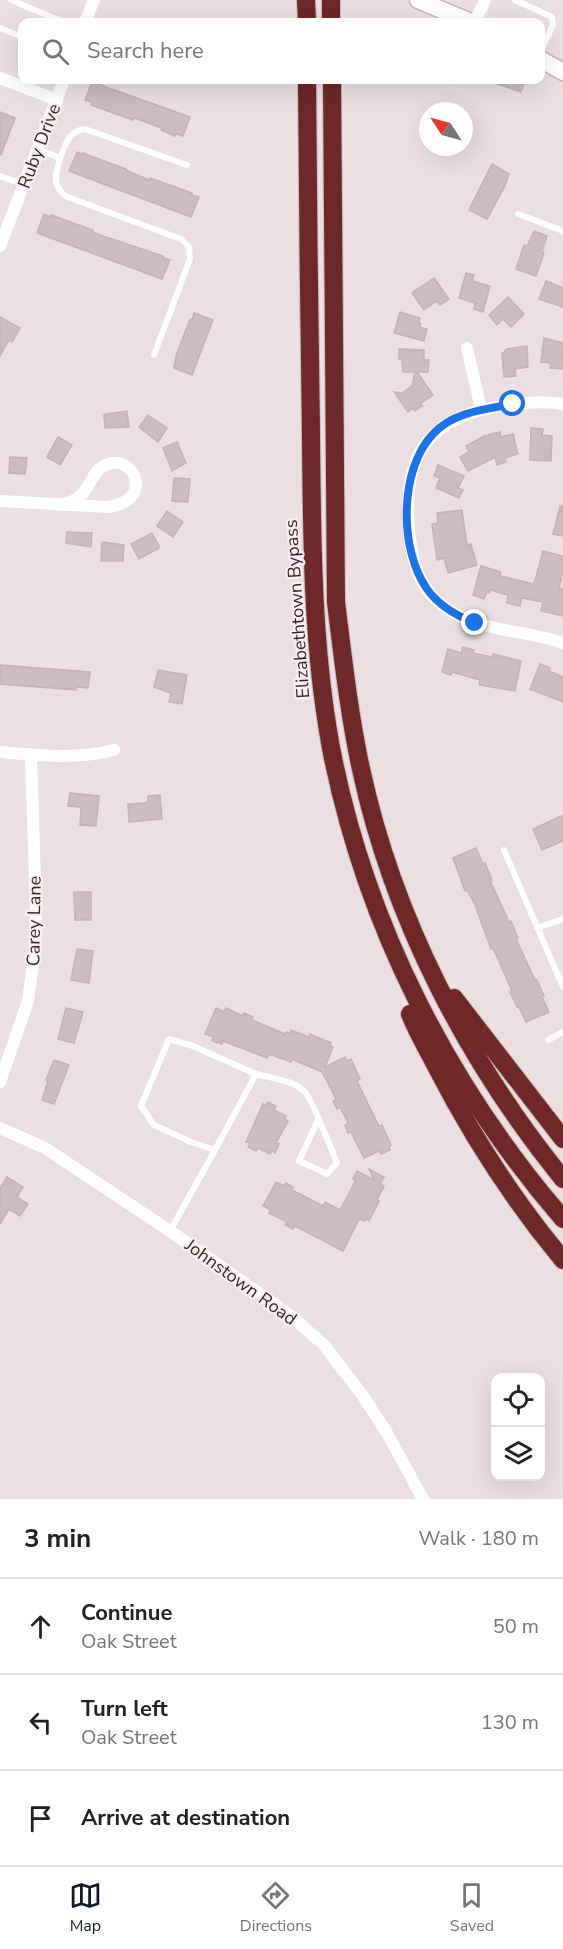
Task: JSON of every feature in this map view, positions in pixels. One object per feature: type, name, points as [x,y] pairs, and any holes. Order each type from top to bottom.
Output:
[{"type":"highway","points":[[306,0],[307,18]]},
{"type":"highway","points":[[331,0],[331,18]]},
{"type":"highway","name":"Elizabethtown Bypass","points":[[307,84],[312,556],[320,671],[332,748],[345,808],[362,866],[391,943],[425,1019],[468,1092],[516,1161],[563,1219]]},
{"type":"highway","points":[[332,84],[336,602],[345,682],[371,807],[390,872],[444,997],[475,1055],[522,1126],[563,1179]]},
{"type":"highway","points":[[391,943],[410,1016],[456,1106],[538,1230],[563,1260]]},
{"type":"highway","points":[[428,962],[488,1044],[563,1139]]},
{"type":"street","points":[[87,18],[94,0]]},
{"type":"street","points":[[418,0],[463,18]]},
{"type":"street","points":[[475,18],[485,0]]},
{"type":"street","points":[[545,62],[563,72]]},
{"type":"street","points":[[0,78],[57,100]]},
{"type":"street","name":"Ruby Drive","points":[[0,246],[63,84]]},
{"type":"street","points":[[466,348],[481,410]]},
{"type":"street","points":[[563,404],[535,402],[481,410],[461,416],[441,427],[432,434],[416,460],[407,495],[410,541],[416,565],[426,588],[435,598],[454,613],[487,626],[563,643]]},
{"type":"street","points":[[0,501],[60,505],[118,506],[127,502],[133,495],[136,479],[126,466],[107,464],[95,473],[77,499],[60,505]]},
{"type":"street","points":[[0,752],[94,756],[114,750]]},
{"type":"street","name":"Carey Lane","points":[[0,1082],[28,1001],[35,949],[31,755]]},
{"type":"street","name":"Johnstown Road","points":[[0,1128],[45,1148],[170,1231],[290,1315],[324,1345],[363,1396],[387,1433],[423,1499]]},
{"type":"lane","points":[[11,0],[49,18]]},
{"type":"lane","points":[[515,0],[552,17],[553,25],[545,42]]},
{"type":"lane","points":[[0,28],[18,35]]},
{"type":"lane","points":[[154,355],[190,259],[189,247],[182,239],[65,196],[57,188],[55,179],[60,158],[70,135],[76,130],[85,129],[187,165]]},
{"type":"lane","points":[[38,149],[60,158]]},
{"type":"lane","points":[[0,176],[25,185]]},
{"type":"lane","points":[[518,214],[563,231]]},
{"type":"lane","points":[[504,850],[563,987]]},
{"type":"lane","points":[[537,928],[563,919]]},
{"type":"lane","points":[[548,1040],[563,1032]]},
{"type":"lane","points":[[215,1150],[154,1125],[141,1106],[169,1039],[193,1046],[256,1074],[291,1084],[306,1092],[337,1163],[327,1174],[299,1161],[318,1120]]},
{"type":"lane","points":[[170,1231],[256,1074]]},
{"type":"building","points":[[91,84],[98,84],[190,117],[183,136],[176,134],[175,136],[161,130],[162,128],[91,105],[92,102],[85,100]]},
{"type":"building","points":[[498,84],[524,84],[521,92]]},
{"type":"building","points":[[0,112],[15,118],[1,155],[0,155]]},
{"type":"building","points":[[77,152],[126,169],[149,180],[150,178],[192,193],[199,197],[191,217],[69,171]]},
{"type":"building","points":[[492,164],[509,174],[487,219],[469,210]]},
{"type":"building","points":[[44,214],[163,256],[170,260],[162,279],[37,233]]},
{"type":"building","points":[[534,231],[547,236],[536,276],[516,269],[524,245],[527,246]]},
{"type":"building","points":[[466,273],[474,275],[472,281],[490,286],[483,312],[474,309],[475,303],[459,298]]},
{"type":"building","points":[[434,278],[449,299],[440,305],[436,301],[424,310],[412,293]]},
{"type":"building","points":[[546,281],[563,288],[563,307],[539,299]]},
{"type":"building","points":[[508,297],[524,314],[511,327],[503,319],[497,325],[489,315]]},
{"type":"building","points":[[400,312],[420,318],[420,327],[427,329],[424,341],[394,333]]},
{"type":"building","points":[[194,313],[213,320],[192,375],[174,368],[176,356]]},
{"type":"building","points":[[0,317],[20,328],[12,342],[9,340],[0,356]]},
{"type":"building","points":[[544,338],[563,343],[562,369],[550,368],[551,363],[541,362]]},
{"type":"building","points":[[527,346],[528,367],[515,369],[516,376],[504,377],[502,354],[507,349]]},
{"type":"building","points":[[399,349],[424,350],[424,360],[429,360],[428,372],[417,372],[433,395],[421,403],[422,406],[415,411],[413,408],[408,412],[394,392],[402,393],[412,386],[415,372],[403,372]]},
{"type":"building","points":[[127,411],[129,427],[105,428],[104,415]]},
{"type":"building","points":[[148,415],[167,428],[158,442],[139,427]]},
{"type":"building","points":[[531,428],[543,429],[542,435],[552,436],[551,461],[530,460]]},
{"type":"building","points":[[500,432],[501,437],[513,434],[518,454],[505,458],[506,462],[497,465],[495,457],[468,471],[460,457],[469,452],[466,446],[484,436]]},
{"type":"building","points":[[58,437],[72,445],[60,465],[47,457]]},
{"type":"building","points":[[177,442],[186,463],[172,471],[163,448]]},
{"type":"building","points":[[10,457],[27,458],[25,474],[9,473]]},
{"type":"building","points":[[438,465],[464,476],[458,488],[463,490],[459,498],[436,488],[440,478],[434,476]]},
{"type":"building","points":[[174,478],[190,479],[188,502],[172,501]]},
{"type":"building","points":[[560,506],[563,506],[563,536],[553,534]]},
{"type":"building","points":[[462,510],[467,545],[471,544],[477,565],[448,573],[444,558],[437,560],[432,524],[438,523],[437,513]]},
{"type":"building","points":[[167,511],[183,522],[173,537],[157,526]]},
{"type":"building","points":[[67,532],[92,533],[91,547],[66,543]]},
{"type":"building","points":[[152,533],[159,548],[139,559],[131,544]]},
{"type":"building","points":[[102,542],[124,545],[123,561],[101,561]]},
{"type":"building","points":[[543,551],[563,556],[563,571],[559,588],[563,589],[563,616],[541,611],[543,602],[522,598],[520,606],[507,603],[508,595],[490,590],[484,599],[473,595],[481,566],[501,572],[500,576],[534,584]]},
{"type":"building","points":[[463,647],[474,650],[473,653],[492,657],[493,654],[521,661],[515,691],[479,685],[480,680],[452,672],[451,675],[442,672],[448,649],[461,653]]},
{"type":"building","points":[[540,664],[563,677],[563,702],[530,689]]},
{"type":"building","points":[[0,665],[90,672],[88,688],[76,687],[76,690],[0,684]]},
{"type":"building","points":[[158,670],[187,675],[182,704],[169,702],[171,693],[154,687]]},
{"type":"building","points":[[70,793],[99,796],[96,826],[80,825],[81,807],[68,806]]},
{"type":"building","points":[[160,795],[162,819],[129,822],[128,804],[145,803],[148,802],[148,796]]},
{"type":"building","points":[[563,815],[563,841],[542,850],[533,829]]},
{"type":"building","points":[[476,848],[483,864],[485,863],[509,922],[511,921],[518,938],[516,939],[537,980],[549,1012],[526,1022],[510,992],[512,991],[493,948],[491,949],[475,905],[467,890],[465,891],[453,858]]},
{"type":"building","points":[[74,892],[91,892],[91,920],[75,920]]},
{"type":"building","points":[[77,949],[93,951],[89,983],[71,980]]},
{"type":"building","points":[[66,1008],[83,1012],[74,1043],[58,1039]]},
{"type":"building","points":[[216,1008],[224,1012],[226,1008],[243,1016],[244,1013],[253,1017],[252,1020],[285,1034],[290,1033],[291,1030],[309,1037],[310,1034],[331,1043],[330,1046],[333,1047],[325,1067],[345,1057],[347,1061],[351,1059],[360,1079],[357,1081],[379,1126],[382,1125],[391,1145],[390,1150],[381,1154],[379,1151],[364,1158],[351,1132],[348,1133],[345,1125],[348,1123],[340,1107],[337,1109],[333,1101],[336,1099],[322,1072],[292,1059],[291,1062],[272,1055],[267,1058],[223,1041],[222,1044],[212,1041],[213,1037],[205,1034]]},
{"type":"building","points":[[54,1060],[69,1065],[54,1104],[42,1100],[48,1081],[46,1080]]},
{"type":"building","points":[[268,1102],[276,1106],[274,1110],[286,1116],[285,1119],[288,1121],[276,1143],[279,1144],[275,1153],[272,1151],[270,1154],[258,1148],[256,1151],[248,1147],[250,1143],[246,1142],[263,1104],[266,1105]]},
{"type":"building","points":[[369,1169],[384,1177],[380,1184],[384,1186],[369,1221],[359,1219],[343,1251],[295,1226],[293,1229],[285,1225],[287,1222],[269,1213],[271,1210],[263,1206],[276,1182],[284,1186],[286,1183],[293,1187],[292,1190],[323,1206],[325,1202],[340,1210],[356,1180],[353,1179],[357,1171],[374,1180]]},
{"type":"building","points":[[7,1177],[23,1187],[17,1197],[28,1204],[20,1216],[9,1209],[0,1224],[0,1188]]},
{"type":"route","points":[[475,623],[444,606],[426,588],[420,577],[410,541],[407,495],[416,460],[432,434],[461,416],[513,404]]}]
